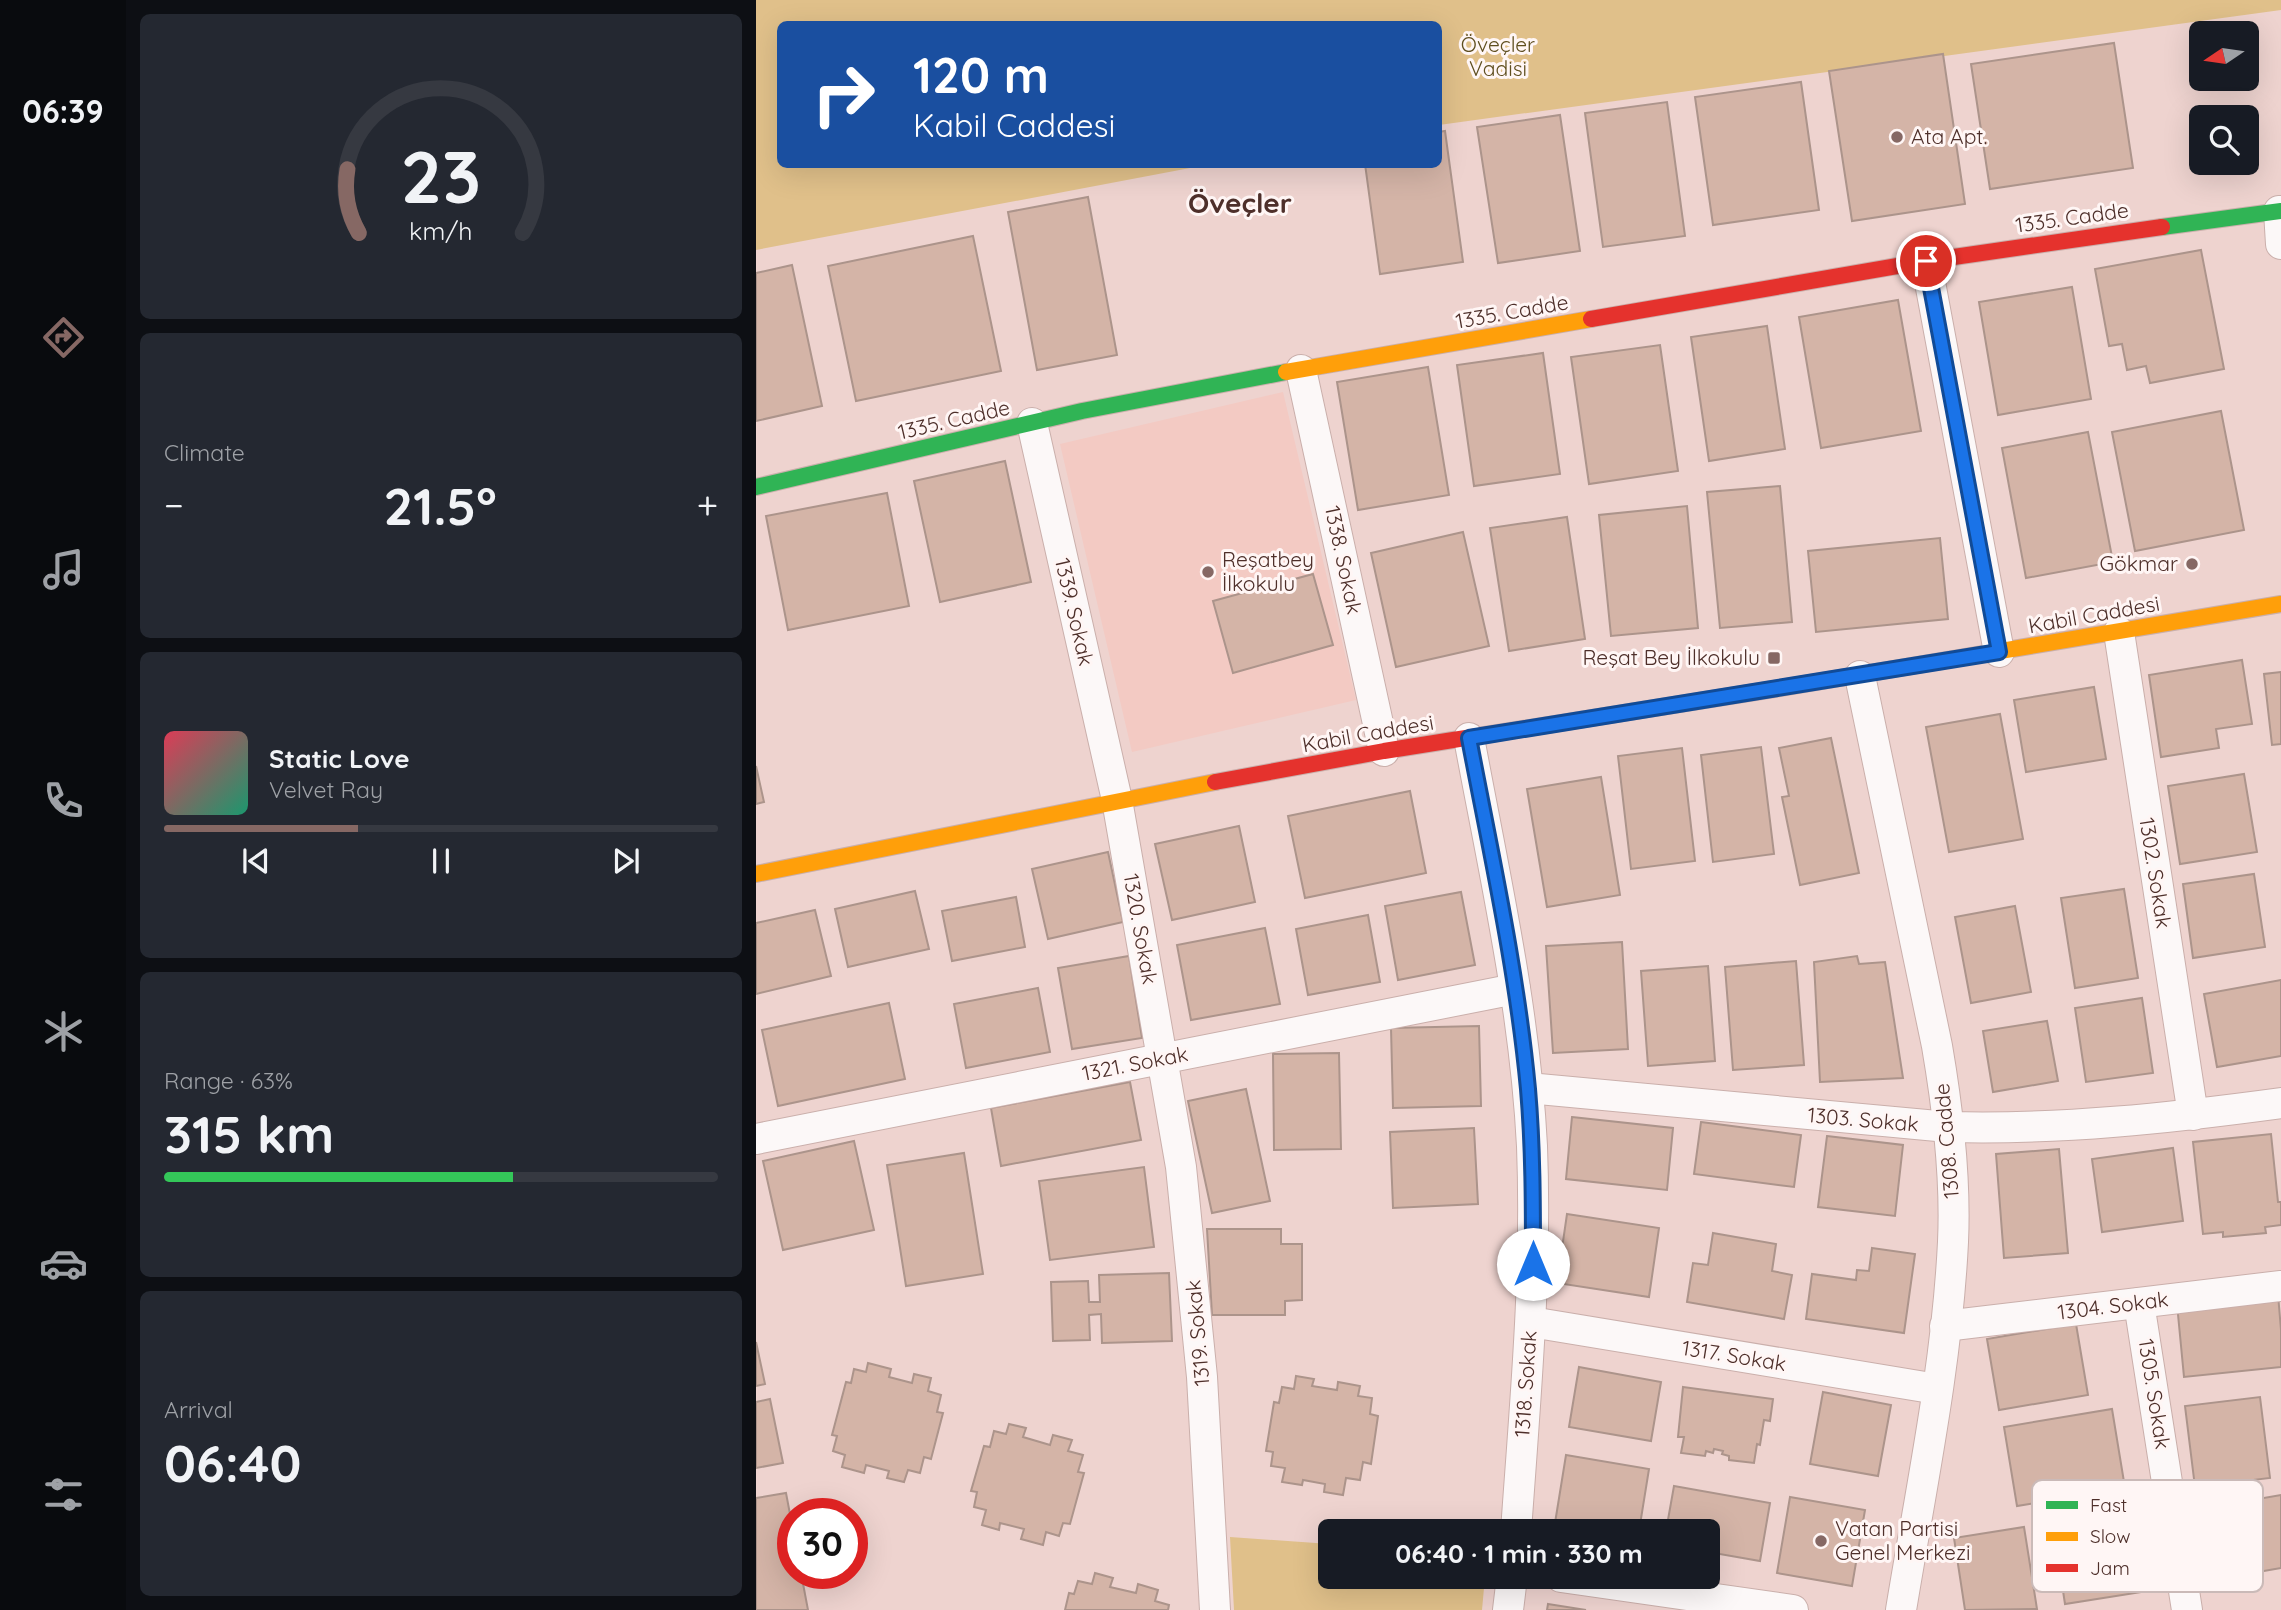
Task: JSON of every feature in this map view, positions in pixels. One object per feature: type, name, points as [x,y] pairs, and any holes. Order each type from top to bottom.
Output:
[{"type":"main road","name":"1335. Cadde","points":[[756,487],[1186,389],[1926,261],[2280,211]]},
{"type":"main road","name":"Kabil Caddesi","points":[[756,874],[1117,800],[1384,751],[1860,676],[2281,604]]},
{"type":"street","points":[[2280,211],[2281,244]]},
{"type":"street","points":[[1926,261],[1999,652]]},
{"type":"street","name":"1338. Sokak","points":[[1301,370],[1384,751]]},
{"type":"street","name":"1339. Sokak","points":[[1032,423],[1117,800]]},
{"type":"street","name":"1302. Sokak","points":[[2119,632],[2193,1115]]},
{"type":"street","name":"1308. Cadde","points":[[1860,676],[1937,1046],[1948,1127],[1953,1210],[1953,1242],[1937,1389],[1901,1610]]},
{"type":"street","name":"1318. Sokak","points":[[1469,738],[1515,989],[1528,1088],[1533,1205],[1531,1322],[1517,1519]]},
{"type":"street","name":"1320. Sokak","points":[[1117,800],[1163,1058]]},
{"type":"street","name":"1321. Sokak","points":[[756,1139],[1515,989]]},
{"type":"street","name":"1319. Sokak","points":[[1163,1058],[1188,1218],[1202,1377],[1215,1610]]},
{"type":"street","name":"1303. Sokak","points":[[1528,1088],[1948,1127],[2011,1129],[2134,1121],[2281,1103]]},
{"type":"street","name":"1304. Sokak","points":[[1945,1326],[2281,1286]]},
{"type":"street","name":"1305. Sokak","points":[[2139,1303],[2167,1480]]},
{"type":"street","name":"1317. Sokak","points":[[1531,1322],[1937,1389]]},
{"type":"street","points":[[1508,1610],[1511,1589]]},
{"type":"street","points":[[1645,1589],[1793,1610]]},
{"type":"street","name":"1305. Sokak","points":[[2184,1592],[2187,1610]]},
{"type":"shaded area","name":"Reşatbey İlkokulu","points":[[1283,392],[1356,700],[1132,752],[1060,444]]},
{"type":"green space","name":"Öveçler Vadisi","points":[[756,0],[2281,0],[2281,10],[1442,125],[1442,21],[777,21],[777,168],[1190,168],[756,250]]},
{"type":"green space","points":[[1230,1537],[1318,1543],[1318,1589],[1484,1589],[1482,1610],[1234,1610]]},
{"type":"building","points":[[2114,43],[2133,168],[1990,189],[1971,64]]},
{"type":"building","name":"Ata Apt.","points":[[1943,54],[1965,204],[1852,221],[1829,71]]},
{"type":"building","points":[[1801,82],[1819,210],[1713,225],[1695,97]]},
{"type":"building","points":[[1667,102],[1685,236],[1603,247],[1585,113]]},
{"type":"building","points":[[1560,115],[1580,251],[1498,263],[1477,127]]},
{"type":"building","points":[[1442,131],[1445,131],[1463,262],[1380,274],[1366,168],[1442,168]]},
{"type":"building","points":[[1088,197],[1117,355],[1037,370],[1008,212]]},
{"type":"building","points":[[973,236],[1001,371],[856,401],[828,266]]},
{"type":"building","points":[[2201,250],[2224,369],[2150,383],[2146,366],[2127,370],[2122,344],[2109,346],[2095,269]]},
{"type":"building","points":[[792,265],[822,406],[756,421],[756,273]]},
{"type":"building","points":[[2072,287],[2091,399],[1998,415],[1979,302]]},
{"type":"building","points":[[1898,300],[1921,431],[1821,448],[1799,317]]},
{"type":"building","points":[[1767,326],[1785,449],[1709,461],[1691,337]]},
{"type":"building","points":[[1660,345],[1678,471],[1589,484],[1571,357]]},
{"type":"building","points":[[1543,353],[1560,474],[1474,486],[1457,365]]},
{"type":"building","points":[[1428,367],[1449,495],[1358,510],[1337,382]]},
{"type":"building","points":[[2221,411],[2244,530],[2135,551],[2112,432]]},
{"type":"building","points":[[2088,432],[2113,562],[2026,578],[2002,448]]},
{"type":"building","points":[[1005,461],[1031,582],[940,602],[914,481]]},
{"type":"building","points":[[1780,486],[1792,622],[1720,628],[1707,492]]},
{"type":"building","points":[[887,493],[909,606],[788,630],[766,516]]},
{"type":"building","points":[[1687,506],[1698,628],[1611,636],[1599,515]]},
{"type":"building","points":[[1567,517],[1585,639],[1509,651],[1490,528]]},
{"type":"building","points":[[1463,532],[1489,646],[1396,667],[1371,553]]},
{"type":"building","points":[[1940,538],[1948,619],[1816,632],[1808,551]]},
{"type":"building","points":[[1313,574],[1333,645],[1233,673],[1213,601]]},
{"type":"building","points":[[2242,660],[2252,724],[2216,729],[2219,748],[2161,757],[2149,675]]},
{"type":"building","points":[[2281,672],[2281,744],[2272,745],[2264,674]]},
{"type":"building","points":[[2094,687],[2106,759],[2026,772],[2014,700]]},
{"type":"building","points":[[2000,714],[2023,839],[1949,852],[1926,727]]},
{"type":"building","points":[[1831,738],[1859,873],[1800,885],[1782,797],[1789,796],[1779,748]]},
{"type":"building","points":[[1761,747],[1774,854],[1713,862],[1701,755]]},
{"type":"building","points":[[1682,748],[1695,861],[1631,869],[1618,756]]},
{"type":"building","points":[[756,766],[764,802],[756,804]]},
{"type":"building","points":[[2244,774],[2257,852],[2180,864],[2168,786]]},
{"type":"building","points":[[1601,777],[1620,895],[1547,907],[1527,789]]},
{"type":"building","points":[[1410,791],[1426,873],[1305,898],[1288,816]]},
{"type":"building","points":[[1239,826],[1255,902],[1172,920],[1155,844]]},
{"type":"building","points":[[1108,852],[1123,922],[1048,939],[1032,869]]},
{"type":"building","points":[[2254,874],[2265,947],[2193,958],[2183,884]]},
{"type":"building","points":[[2124,889],[2138,978],[2075,988],[2061,898]]},
{"type":"building","points":[[915,891],[929,949],[848,967],[835,909]]},
{"type":"building","points":[[1461,892],[1475,965],[1398,980],[1385,906]]},
{"type":"building","points":[[1016,897],[1025,947],[952,961],[942,911]]},
{"type":"building","points":[[2015,906],[2031,992],[1971,1003],[1955,917]]},
{"type":"building","points":[[815,910],[831,976],[756,994],[756,923]]},
{"type":"building","points":[[1368,915],[1380,982],[1308,995],[1296,929]]},
{"type":"building","points":[[1265,928],[1280,1004],[1191,1020],[1177,945]]},
{"type":"building","points":[[1622,942],[1628,1049],[1553,1053],[1546,946]]},
{"type":"building","points":[[1129,956],[1142,1038],[1072,1049],[1058,968]]},
{"type":"building","points":[[1857,956],[1859,964],[1885,962],[1903,1078],[1820,1082],[1814,962]]},
{"type":"building","points":[[1796,961],[1804,1065],[1733,1070],[1725,967]]},
{"type":"building","points":[[1708,966],[1715,1061],[1648,1066],[1641,971]]},
{"type":"building","points":[[2281,980],[2281,1056],[2217,1067],[2204,994]]},
{"type":"building","points":[[1038,988],[1050,1052],[966,1068],[954,1004]]},
{"type":"building","points":[[2142,998],[2153,1073],[2086,1082],[2075,1008]]},
{"type":"building","points":[[889,1003],[905,1079],[778,1106],[762,1030]]},
{"type":"building","points":[[2047,1021],[2058,1081],[1993,1092],[1983,1031]]},
{"type":"building","points":[[1479,1026],[1481,1106],[1393,1108],[1391,1028]]},
{"type":"building","points":[[1339,1053],[1341,1149],[1274,1150],[1273,1054]]},
{"type":"building","points":[[1130,1082],[1141,1140],[1001,1166],[991,1108]]},
{"type":"building","points":[[1246,1089],[1270,1201],[1212,1213],[1188,1101]]},
{"type":"building","points":[[1572,1117],[1673,1128],[1667,1190],[1566,1179]]},
{"type":"building","points":[[1701,1122],[1801,1135],[1794,1187],[1694,1174]]},
{"type":"building","points":[[1474,1128],[1478,1204],[1393,1208],[1390,1132]]},
{"type":"building","points":[[2271,1134],[2278,1202],[2281,1202],[2281,1225],[2265,1227],[2266,1233],[2223,1237],[2223,1232],[2203,1234],[2193,1142]]},
{"type":"building","points":[[1827,1136],[1903,1145],[1895,1216],[1818,1207]]},
{"type":"building","points":[[854,1141],[874,1230],[783,1250],[763,1161]]},
{"type":"building","points":[[2173,1148],[2183,1221],[2102,1232],[2092,1159]]},
{"type":"building","points":[[2059,1149],[2068,1253],[2004,1258],[1996,1154]]},
{"type":"building","points":[[964,1153],[983,1274],[906,1286],[887,1165]]},
{"type":"building","points":[[1144,1167],[1154,1247],[1050,1260],[1039,1181]]},
{"type":"building","points":[[1567,1214],[1659,1228],[1649,1297],[1557,1283]]},
{"type":"building","points":[[1207,1229],[1281,1229],[1281,1244],[1302,1244],[1302,1300],[1285,1301],[1285,1315],[1212,1315]]},
{"type":"building","points":[[1713,1233],[1776,1244],[1772,1271],[1792,1275],[1784,1319],[1687,1302],[1693,1263],[1708,1265]]},
{"type":"building","points":[[1872,1248],[1915,1254],[1904,1333],[1806,1319],[1812,1274],[1856,1280],[1857,1270],[1869,1271]]},
{"type":"building","points":[[1169,1273],[1172,1341],[1102,1343],[1101,1314],[1089,1315],[1090,1340],[1053,1341],[1051,1282],[1088,1281],[1089,1302],[1100,1302],[1099,1275]]},
{"type":"building","points":[[2278,1294],[2281,1367],[2184,1377],[2177,1304]]},
{"type":"building","points":[[2076,1324],[2088,1395],[1999,1410],[1987,1339]]},
{"type":"building","points":[[756,1342],[765,1384],[756,1386]]},
{"type":"building","points":[[868,1363],[891,1369],[889,1377],[912,1383],[914,1374],[931,1378],[928,1391],[941,1395],[937,1412],[943,1413],[931,1459],[924,1457],[920,1473],[908,1470],[904,1482],[887,1478],[889,1471],[866,1465],[864,1473],[842,1467],[845,1455],[833,1451],[837,1436],[832,1435],[846,1382],[851,1383],[854,1369],[866,1372]]},
{"type":"building","points":[[1579,1367],[1661,1382],[1651,1441],[1569,1427]]},
{"type":"building","points":[[1296,1376],[1314,1379],[1312,1386],[1337,1390],[1338,1382],[1360,1386],[1358,1396],[1372,1398],[1370,1414],[1378,1416],[1371,1464],[1363,1462],[1360,1480],[1346,1478],[1343,1495],[1324,1492],[1325,1484],[1303,1480],[1302,1485],[1282,1482],[1285,1468],[1271,1466],[1273,1452],[1266,1451],[1274,1402],[1279,1403],[1282,1387],[1294,1389]]},
{"type":"building","points":[[1683,1387],[1773,1399],[1770,1421],[1764,1420],[1754,1463],[1729,1460],[1729,1456],[1722,1454],[1723,1451],[1714,1449],[1713,1453],[1706,1451],[1705,1456],[1681,1453],[1684,1437],[1678,1437]]},
{"type":"building","points":[[1823,1392],[1891,1405],[1878,1476],[1810,1464]]},
{"type":"building","points":[[2260,1397],[2270,1478],[2194,1480],[2185,1406]]},
{"type":"building","points":[[770,1399],[783,1463],[756,1468],[756,1402]]},
{"type":"building","points":[[2112,1409],[2124,1480],[2032,1480],[2032,1504],[2017,1506],[2004,1427]]},
{"type":"building","points":[[1009,1424],[1026,1428],[1023,1437],[1050,1445],[1053,1435],[1072,1440],[1068,1451],[1083,1455],[1078,1472],[1084,1473],[1070,1524],[1063,1523],[1059,1536],[1046,1532],[1043,1545],[1021,1539],[1024,1529],[1000,1523],[999,1530],[982,1525],[986,1510],[974,1507],[977,1492],[971,1491],[984,1446],[990,1447],[994,1431],[1006,1434]]},
{"type":"building","points":[[1566,1455],[1649,1469],[1641,1519],[1556,1519]]},
{"type":"building","points":[[1674,1486],[1770,1503],[1760,1561],[1720,1554],[1720,1519],[1668,1519]]},
{"type":"building","points":[[786,1493],[787,1498],[777,1498],[777,1589],[804,1589],[808,1610],[756,1610],[756,1498]]},
{"type":"building","points":[[2281,1495],[2281,1568],[2263,1571],[2263,1498]]},
{"type":"building","name":"Vatan Partisi Genel Merkezi","points":[[1790,1497],[1865,1510],[1852,1586],[1777,1573]]},
{"type":"building","points":[[2024,1527],[2032,1592],[2034,1592],[2037,1609],[1965,1610],[1954,1538]]},
{"type":"building","points":[[1095,1573],[1113,1578],[1110,1587],[1136,1593],[1138,1584],[1158,1590],[1155,1601],[1169,1605],[1168,1610],[1065,1610],[1069,1593],[1074,1594],[1078,1581],[1092,1584]]},
{"type":"building","points":[[2063,1592],[2142,1592],[2065,1604]]},
{"type":"building","points":[[1548,1604],[1586,1610],[1547,1610]]},
{"type":"traffic: fast","points":[[2162,227],[2281,211]]},
{"type":"traffic: fast","points":[[756,487],[1082,411],[1286,372]]},
{"type":"traffic: slow","points":[[1286,372],[1591,319]]},
{"type":"traffic: slow","points":[[1774,689],[2281,604]]},
{"type":"traffic: slow","points":[[756,874],[1215,782]]},
{"type":"traffic: jam","points":[[1591,319],[1926,261],[2162,227]]},
{"type":"traffic: jam","points":[[1215,782],[1384,751],[1774,689]]},
{"type":"place","name":"Ata Apt.","points":[[1897,137]]},
{"type":"place","name":"Gökmar","points":[[2192,564]]},
{"type":"place","name":"Reşatbey İlkokulu","points":[[1208,572]]},
{"type":"place","name":"Reşat Bey İlkokulu","points":[[1774,658]]},
{"type":"place","name":"Vatan Partisi Genel Merkezi","points":[[1821,1541]]},
{"type":"district","name":"Öveçler","points":[[1240,203]]},
{"type":"route","points":[[1533,1264],[1532,1145],[1528,1088],[1515,989],[1469,738],[1999,652],[1926,261]]}]
